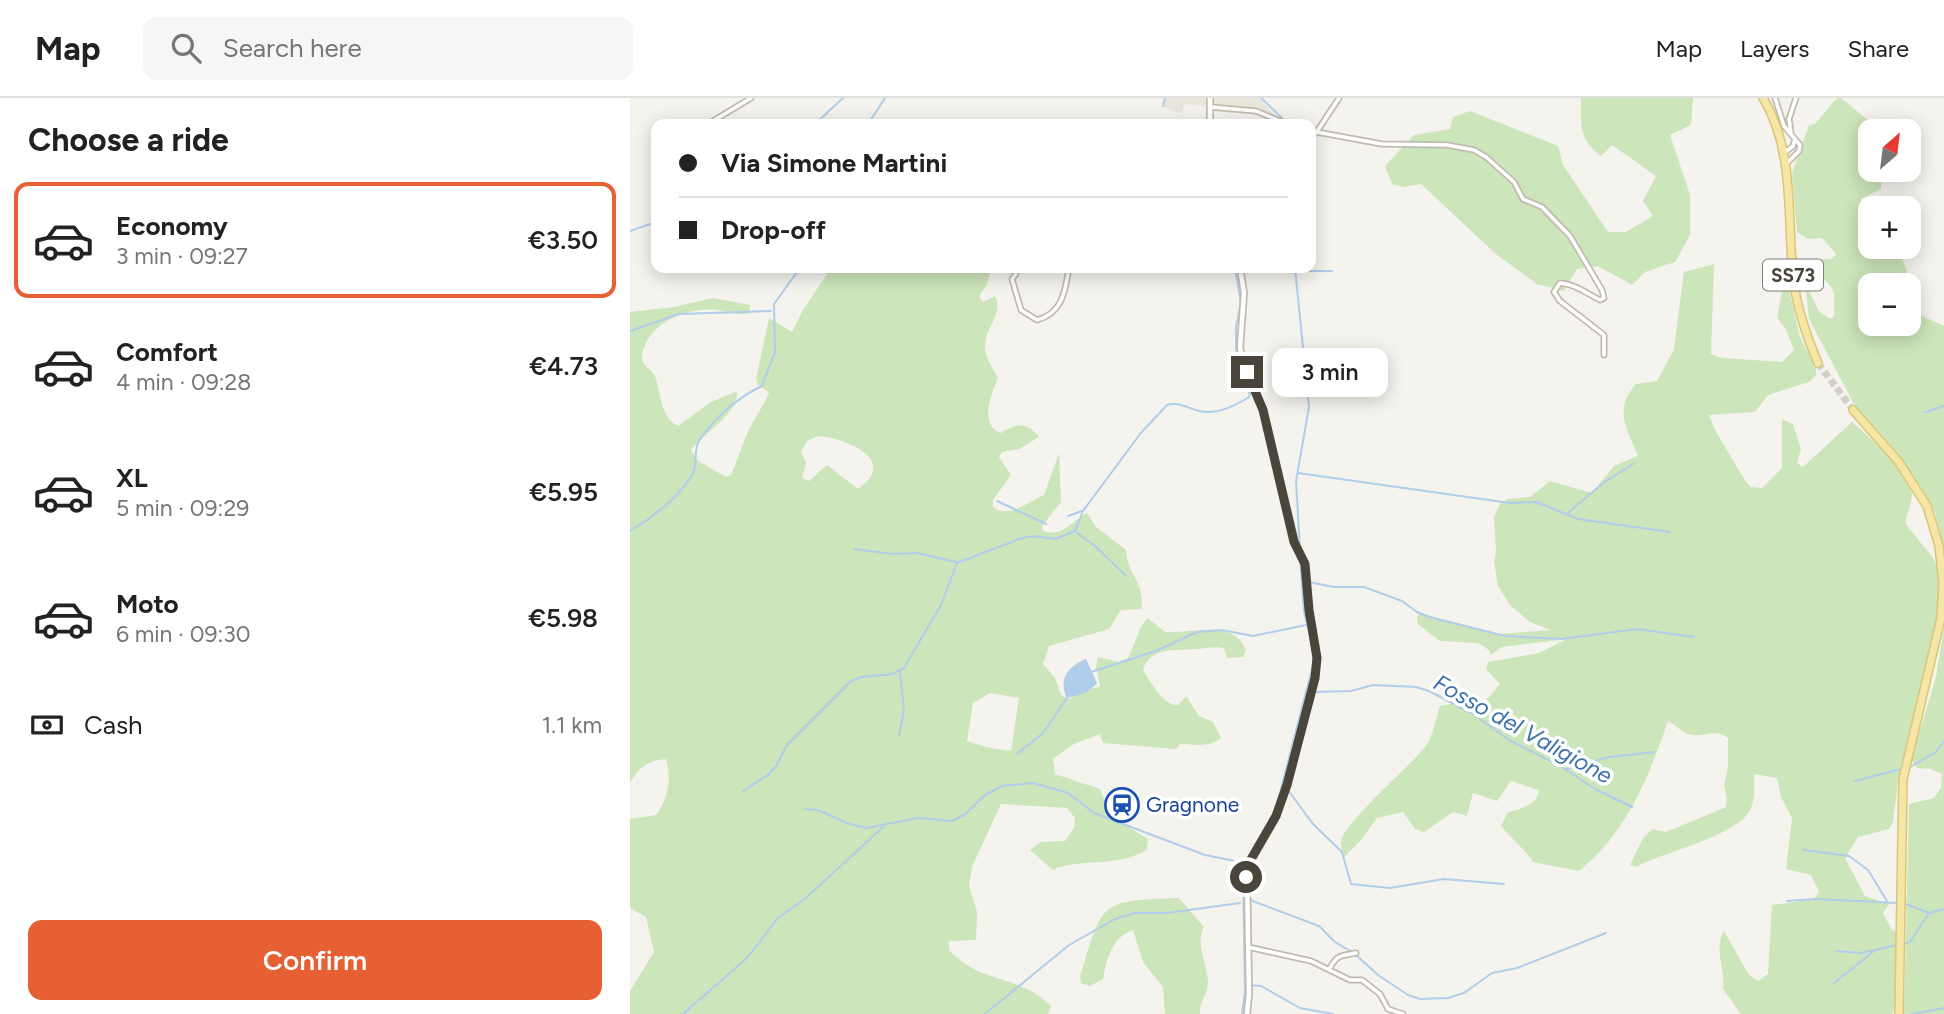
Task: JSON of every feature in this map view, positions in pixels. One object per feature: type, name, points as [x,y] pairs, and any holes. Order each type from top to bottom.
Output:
[{"type":"main road","name":"SS73","points":[[1763,98],[1787,150],[1793,278],[1799,310],[1818,363]]},
{"type":"main road","points":[[1853,410],[1898,461],[1927,506],[1939,546],[1943,582],[1941,618],[1903,779],[1899,1014]]},
{"type":"street","points":[[716,119],[751,98]]},
{"type":"street","points":[[1210,98],[1210,119]]},
{"type":"street","points":[[1316,128],[1339,98]]},
{"type":"street","points":[[1775,98],[1784,126],[1794,137]]},
{"type":"street","points":[[1786,164],[1800,148],[1789,119],[1796,98]]},
{"type":"street","points":[[1210,107],[1256,111],[1275,119]]},
{"type":"street","points":[[1316,133],[1381,144],[1447,145],[1474,150],[1486,157],[1514,182],[1523,199],[1542,207],[1570,236],[1602,289],[1604,298],[1600,300],[1566,283],[1560,283],[1554,292],[1560,301],[1604,335],[1604,355]]},
{"type":"street","points":[[1793,156],[1787,150],[1794,137]]},
{"type":"street","points":[[1016,273],[1012,279],[1021,310],[1037,320],[1055,312],[1066,292],[1068,273]]},
{"type":"street","points":[[1241,273],[1244,293],[1240,348],[1263,410],[1297,548],[1302,557],[1317,658],[1315,678],[1286,788],[1276,816],[1250,861],[1246,877],[1249,984],[1247,1014]]},
{"type":"street","points":[[1248,947],[1330,968],[1340,976],[1362,981],[1380,994],[1388,1009],[1403,1014]]},
{"type":"street","points":[[1330,968],[1335,958],[1341,954],[1354,954]]},
{"type":"shaded area","points":[[1166,98],[1259,98],[1278,119],[1269,119],[1255,112],[1184,104],[1182,113],[1163,106]]},
{"type":"green space","points":[[1581,98],[1693,98],[1691,125],[1670,135],[1690,195],[1690,235],[1675,262],[1645,272],[1632,285],[1598,266],[1577,269],[1564,291],[1537,284],[1497,255],[1421,184],[1404,187],[1392,184],[1385,166],[1414,135],[1450,129],[1453,117],[1470,111],[1558,146],[1563,165],[1608,232],[1626,232],[1653,216],[1643,201],[1656,176],[1612,145],[1601,156],[1588,143],[1582,130]]},
{"type":"green space","points":[[1837,98],[1841,98],[1866,119],[1858,119],[1858,182],[1881,182],[1881,189],[1867,196],[1858,196],[1858,259],[1902,259],[1907,271],[1858,273],[1858,336],[1921,336],[1921,315],[1944,326],[1944,548],[1934,509],[1884,437],[1855,406],[1809,319],[1806,291],[1809,291],[1819,311],[1830,319],[1834,316],[1833,289],[1814,271],[1818,259],[1832,259],[1836,254],[1822,238],[1808,239],[1797,232],[1792,173],[1809,125],[1815,124]]},
{"type":"green space","points":[[1714,264],[1711,354],[1722,358],[1782,362],[1794,350],[1786,329],[1777,318],[1783,287],[1787,282],[1800,337],[1816,368],[1816,375],[1809,382],[1768,395],[1755,412],[1709,415],[1746,482],[1751,487],[1762,488],[1782,468],[1782,419],[1793,424],[1801,449],[1797,463],[1803,467],[1852,422],[1888,456],[1905,477],[1912,496],[1905,523],[1933,558],[1940,574],[1937,622],[1899,774],[1893,822],[1889,829],[1858,837],[1845,858],[1865,896],[1889,904],[1883,913],[1891,929],[1898,933],[1897,1002],[1892,1014],[1741,1014],[1723,989],[1720,945],[1724,931],[1749,975],[1758,981],[1768,974],[1772,905],[1814,899],[1819,891],[1811,875],[1786,869],[1792,818],[1781,797],[1777,778],[1754,774],[1753,803],[1749,812],[1728,829],[1636,867],[1630,865],[1643,838],[1652,829],[1666,832],[1726,807],[1724,785],[1728,767],[1728,738],[1718,733],[1688,734],[1668,721],[1644,784],[1623,822],[1596,856],[1579,871],[1533,862],[1501,826],[1508,812],[1532,803],[1538,795],[1539,790],[1511,781],[1497,801],[1473,793],[1467,816],[1453,812],[1424,832],[1415,829],[1403,812],[1377,818],[1343,858],[1341,843],[1345,833],[1353,821],[1428,743],[1440,706],[1455,703],[1477,711],[1500,684],[1486,669],[1488,662],[1539,653],[1567,639],[1502,647],[1491,655],[1489,650],[1478,643],[1440,641],[1418,624],[1417,617],[1420,613],[1498,634],[1551,630],[1530,622],[1510,605],[1498,586],[1494,562],[1494,517],[1500,504],[1508,499],[1530,497],[1550,481],[1592,493],[1614,466],[1638,456],[1626,428],[1625,402],[1636,384],[1657,381],[1674,349],[1684,272]]},
{"type":"green space","points":[[828,273],[990,273],[987,285],[979,296],[983,302],[995,296],[997,303],[996,315],[985,345],[987,358],[998,378],[989,408],[990,423],[1001,433],[1016,426],[1025,426],[1039,437],[1019,449],[1002,452],[999,457],[1011,475],[993,500],[993,507],[1012,510],[1044,495],[1059,453],[1061,502],[1042,526],[1043,531],[1050,533],[1066,528],[1087,513],[1096,527],[1126,550],[1129,566],[1141,593],[1141,609],[1121,610],[1109,629],[1049,646],[1043,664],[1055,678],[1061,695],[1068,699],[1086,689],[1100,687],[1096,667],[1098,657],[1118,662],[1128,658],[1148,618],[1165,632],[1210,630],[1232,634],[1246,650],[1243,657],[1227,658],[1224,648],[1220,647],[1165,651],[1152,657],[1143,670],[1167,702],[1178,705],[1186,696],[1199,716],[1213,722],[1221,738],[1217,741],[1202,745],[1180,744],[1176,749],[1103,743],[1100,734],[1074,744],[1053,759],[1055,774],[1100,789],[1111,816],[1148,839],[1147,849],[1124,859],[1075,864],[1053,870],[1030,850],[1040,842],[1065,841],[1074,828],[1075,818],[1067,808],[1001,804],[972,867],[969,886],[977,912],[976,940],[949,941],[949,950],[974,969],[1040,996],[1051,1006],[1048,1014],[630,1014],[630,991],[654,952],[646,917],[630,908],[630,819],[656,815],[666,795],[669,774],[666,759],[654,761],[640,769],[630,783],[630,312],[674,307],[713,298],[750,305],[750,313],[746,314],[697,310],[668,320],[653,333],[642,353],[643,362],[655,376],[665,412],[678,426],[711,402],[737,391],[733,407],[727,415],[691,450],[698,461],[726,477],[731,475],[749,429],[769,392],[758,385],[756,379],[769,318],[792,332]],"holes":[[[818,436],[854,446],[871,460],[873,469],[869,478],[858,489],[827,465],[809,481],[802,478],[806,463],[801,451],[807,441]],[[990,693],[1019,698],[1011,751],[967,741],[973,703]]]},
{"type":"green space","points":[[1944,628],[1944,1014],[1904,1014],[1909,804],[1934,798],[1941,788],[1942,774],[1931,769],[1917,768],[1911,760],[1936,677]]},
{"type":"green space","points":[[1179,898],[1204,927],[1201,947],[1208,982],[1200,1014],[1165,1014],[1163,987],[1143,962],[1133,930],[1115,943],[1108,956],[1103,979],[1090,986],[1081,983],[1080,977],[1094,933],[1108,910],[1118,904],[1133,901]]},
{"type":"water","points":[[1086,659],[1097,683],[1083,693],[1066,697],[1064,684],[1067,674]]},
{"type":"waterway","points":[[820,119],[843,98]]},
{"type":"waterway","points":[[871,119],[885,98]]},
{"type":"waterway","points":[[1163,106],[1165,98]]},
{"type":"waterway","points":[[1213,98],[1213,119]]},
{"type":"waterway","points":[[1261,98],[1282,119]]},
{"type":"waterway","points":[[630,231],[651,224]]},
{"type":"waterway","points":[[1316,271],[1332,271]]},
{"type":"waterway","points":[[630,531],[665,506],[688,482],[694,469],[697,445],[712,424],[735,403],[762,386],[775,352],[774,304],[796,273]]},
{"type":"waterway","points":[[743,791],[768,775],[787,745],[851,681],[861,677],[892,674],[904,668],[941,605],[957,563],[1022,538],[1034,536],[1056,539],[1075,531],[1083,511],[1140,434],[1167,405],[1175,404],[1212,412],[1249,397],[1236,349],[1236,327],[1241,303],[1236,273]]},
{"type":"waterway","points":[[1296,273],[1309,407],[1296,481],[1300,549]]},
{"type":"waterway","points":[[630,331],[679,314],[771,311]]},
{"type":"waterway","points":[[1925,412],[1944,406]]},
{"type":"waterway","points":[[1568,513],[1603,483],[1633,464]]},
{"type":"waterway","points":[[1298,473],[1510,503],[1536,502],[1578,519],[1670,532]]},
{"type":"waterway","points":[[997,501],[1046,524]]},
{"type":"waterway","points":[[1068,516],[1082,511]]},
{"type":"waterway","points":[[1076,532],[1126,576]]},
{"type":"waterway","points":[[854,549],[893,554],[917,553],[956,562]]},
{"type":"waterway","points":[[1242,1014],[1245,990],[1243,872],[1276,808],[1313,665],[1313,647],[1304,612],[1300,558]]},
{"type":"waterway","points":[[1309,582],[1334,587],[1364,587],[1402,601],[1429,617],[1505,636],[1562,639],[1637,629],[1694,637]]},
{"type":"waterway","points":[[1091,672],[1156,651],[1197,632],[1222,630],[1253,636],[1306,625]]},
{"type":"waterway","points":[[899,735],[904,711],[900,671]]},
{"type":"waterway","name":"Fosso del Valigione","points":[[1314,692],[1351,691],[1373,685],[1416,687],[1429,691],[1473,714],[1509,740],[1632,807]]},
{"type":"waterway","points":[[1017,754],[1043,733],[1069,695]]},
{"type":"waterway","points":[[1910,767],[1936,752],[1944,741]]},
{"type":"waterway","points":[[1566,769],[1609,757],[1655,752]]},
{"type":"waterway","points":[[1855,781],[1901,769]]},
{"type":"waterway","points":[[805,809],[818,810],[866,828],[918,818],[952,821],[964,815],[985,795],[1002,786],[1033,783],[1068,793],[1094,813],[1205,855],[1245,863]]},
{"type":"waterway","points":[[1288,790],[1313,824],[1342,852],[1351,884],[1390,888],[1444,879],[1504,884]]},
{"type":"waterway","points":[[683,1014],[747,958],[778,918],[806,898],[883,827]]},
{"type":"waterway","points":[[1803,850],[1849,856],[1868,870],[1887,901]]},
{"type":"waterway","points":[[1787,901],[1815,899],[1898,903]]},
{"type":"waterway","points":[[1250,900],[1319,926],[1335,942],[1352,952]]},
{"type":"waterway","points":[[985,1014],[1069,945],[1115,919],[1135,913],[1167,913],[1240,903]]},
{"type":"waterway","points":[[1903,903],[1929,913],[1944,909]]},
{"type":"waterway","points":[[1902,944],[1910,942],[1929,913]]},
{"type":"waterway","points":[[1356,955],[1378,975],[1408,995],[1420,999],[1448,998],[1464,993],[1492,973],[1517,968],[1606,933]]},
{"type":"waterway","points":[[1836,951],[1861,953],[1897,945]]},
{"type":"waterway","points":[[1834,983],[1874,951]]},
{"type":"waterway","points":[[1249,985],[1261,986],[1300,1008],[1333,1014]]},
{"type":"waterway","points":[[1912,1014],[1944,1008]]},
{"type":"tunnel","points":[[1818,363],[1853,410]]},
{"type":"place","name":"Gragnone","points":[[1122,805]]},
{"type":"route","points":[[1246,877],[1250,861],[1276,816],[1287,785],[1315,678],[1317,658],[1305,564],[1294,542],[1263,410],[1247,372]]}]
